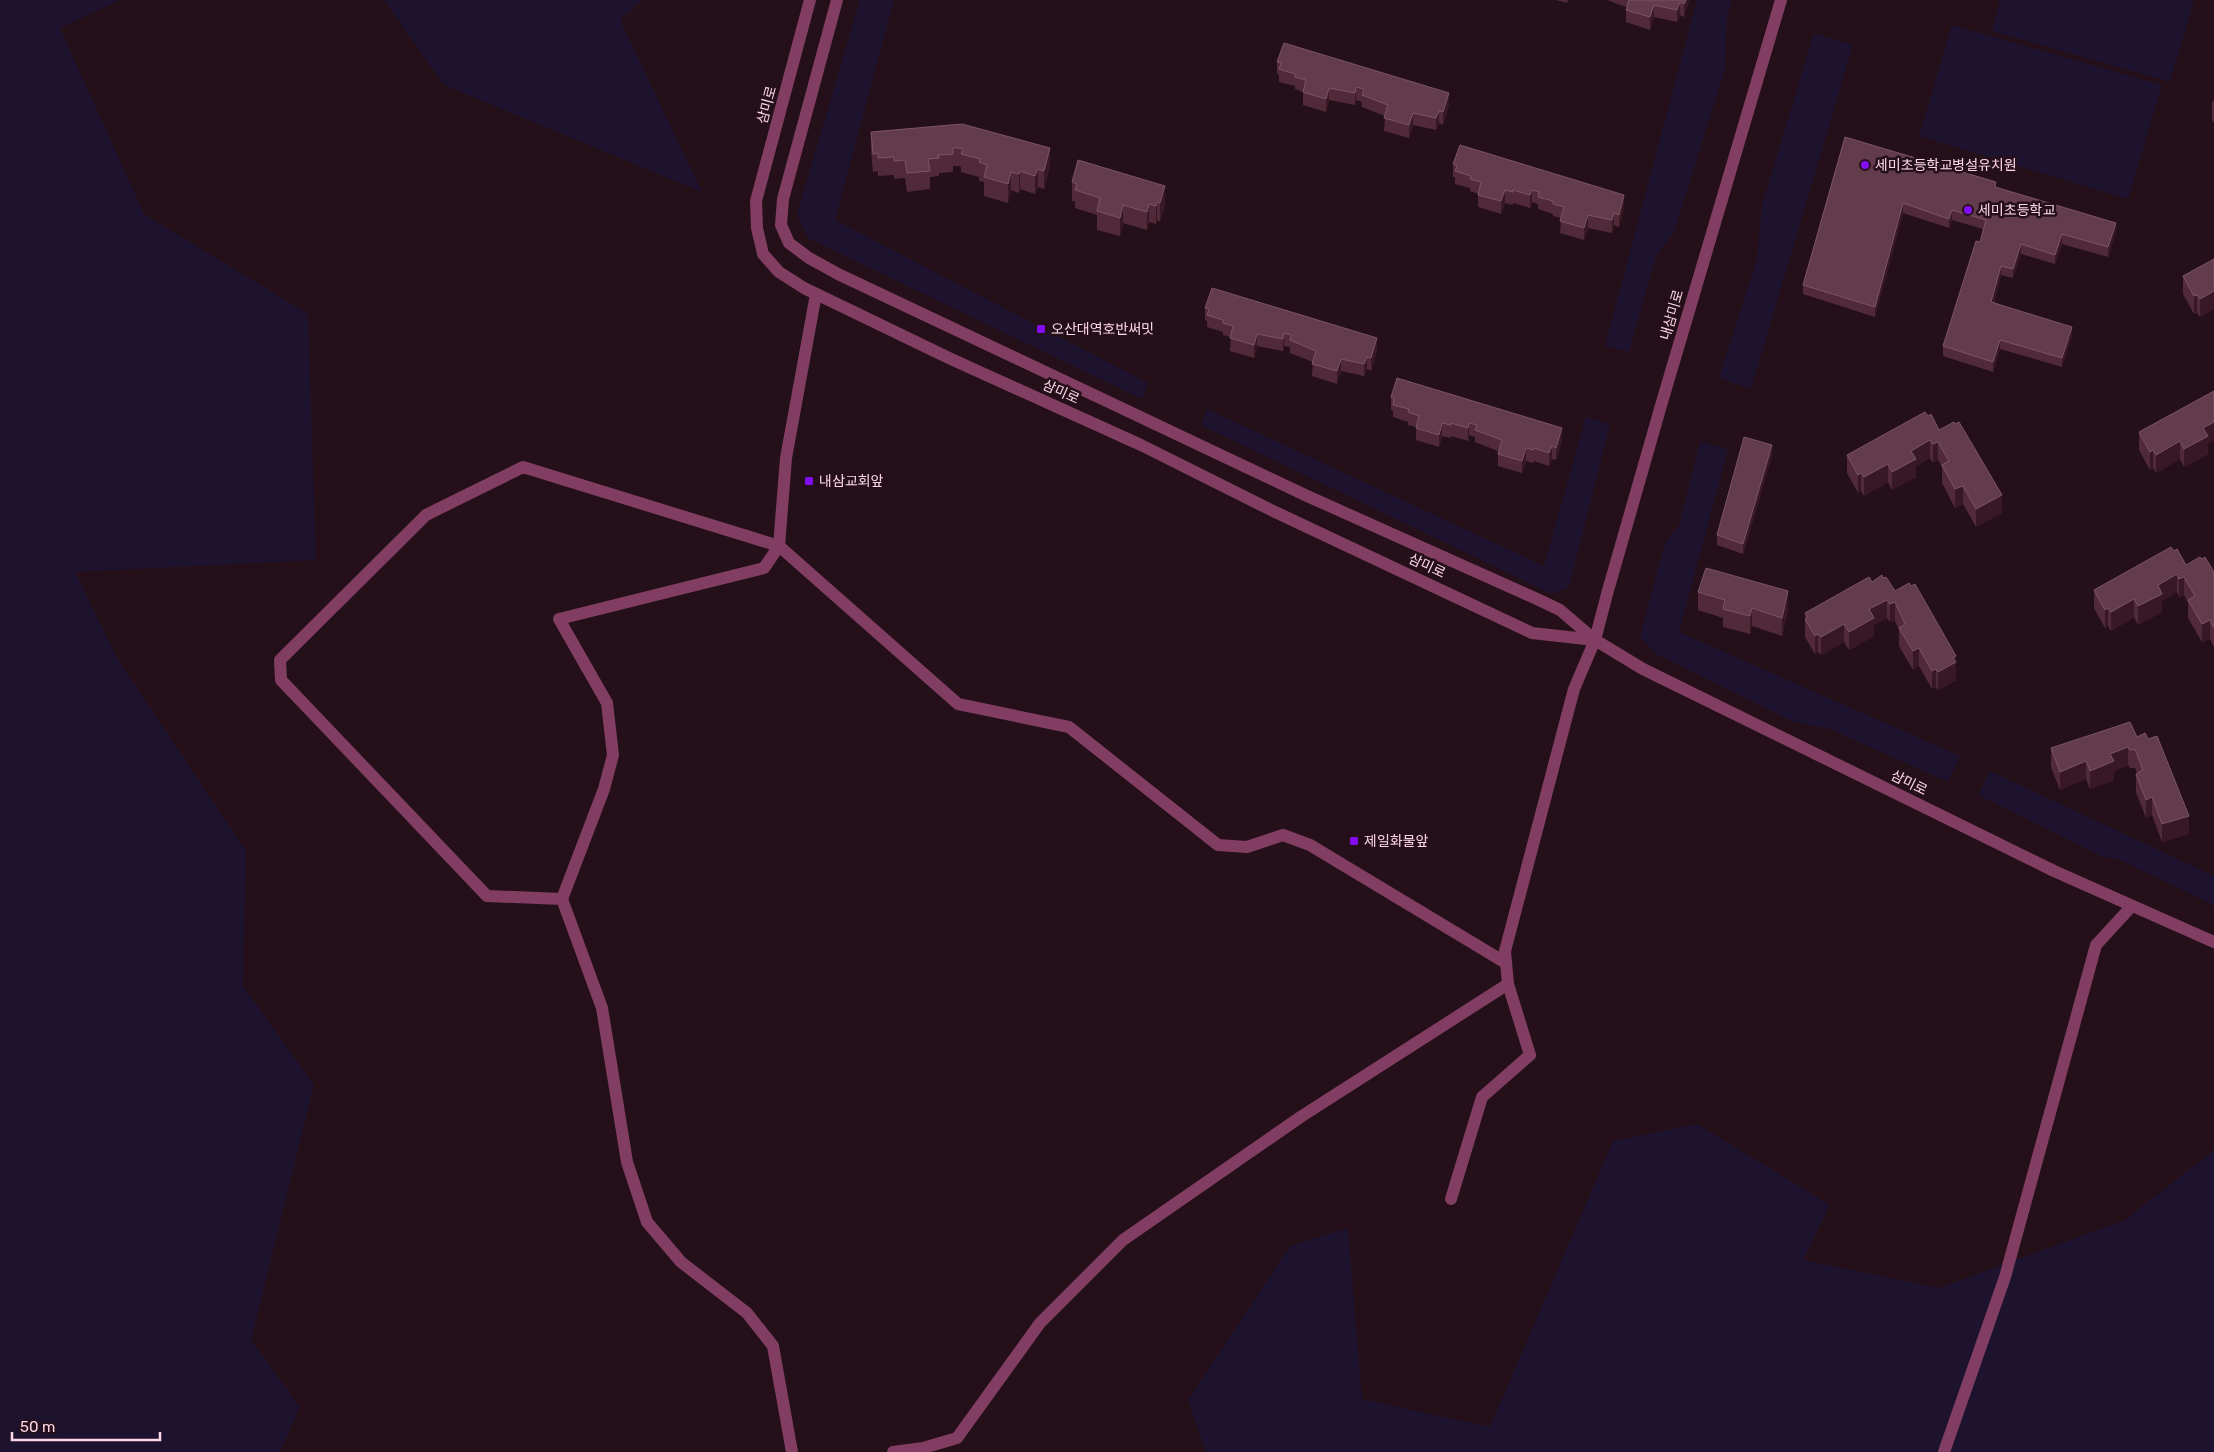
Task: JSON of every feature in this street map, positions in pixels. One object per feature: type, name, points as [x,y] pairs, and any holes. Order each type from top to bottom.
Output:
[{"type":"street","name":"삼미로","points":[[810,0],[756,201],[757,228],[763,254],[779,272],[816,294],[951,359],[1141,445],[1271,510],[1532,633],[1595,640]]},
{"type":"street","name":"삼미로","points":[[837,0],[783,198],[780,225],[789,243],[809,258],[838,274],[994,349],[1305,495],[1560,610],[1595,640],[1643,669],[2054,871],[2131,907],[2214,942]]},
{"type":"street","name":"내삼미로","points":[[1452,1199],[1482,1097],[1530,1055],[1508,984],[1505,951],[1574,689],[1595,640],[1606,594],[1781,0]]},
{"type":"street","points":[[792,1452],[773,1346],[747,1313],[681,1262],[647,1222],[627,1162],[602,1008],[562,899],[604,789],[613,755],[606,703],[559,619],[764,568],[779,546],[786,458],[816,294]]},
{"type":"street","points":[[562,899],[487,896],[281,680],[280,660],[426,515],[523,467],[779,546],[958,704],[1069,727],[1218,845],[1247,847],[1283,835],[1310,845],[1506,963]]},
{"type":"street","points":[[1944,1452],[2005,1277],[2096,945],[2131,907]]},
{"type":"street","points":[[893,1452],[923,1450],[957,1438],[1040,1323],[1123,1240],[1302,1116],[1508,984]]},
{"type":"shaded area","points":[[0,0],[120,0],[60,28],[144,214],[308,314],[316,560],[75,572],[118,660],[246,851],[243,986],[314,1085],[251,1340],[300,1407],[280,1452],[0,1452]]},
{"type":"shaded area","points":[[384,0],[642,0],[620,20],[702,192],[444,85]]},
{"type":"shaded area","points":[[860,0],[894,0],[835,220],[1148,383],[1142,399],[808,238],[797,214]]},
{"type":"shaded area","points":[[1697,0],[1732,0],[1727,18],[1725,69],[1674,232],[1656,256],[1629,352],[1605,346]]},
{"type":"shaded area","points":[[2000,0],[2194,0],[2170,82],[1992,31]]},
{"type":"shaded area","points":[[1952,25],[2162,85],[2128,199],[1919,136]]},
{"type":"shaded area","points":[[1814,33],[1853,45],[1751,389],[1719,378],[1757,259],[1762,205]]},
{"type":"shaded area","points":[[1207,409],[1544,566],[1586,417],[1610,424],[1569,587],[1552,594],[1201,425]]},
{"type":"shaded area","points":[[1700,441],[1728,450],[1679,632],[1960,756],[1948,782],[1830,729],[1794,722],[1654,653],[1640,636],[1665,543],[1679,526]]},
{"type":"shaded area","points":[[1990,771],[2214,876],[2214,905],[2118,859],[2103,857],[1978,795]]},
{"type":"shaded area","points":[[1697,1124],[1830,1205],[1803,1260],[1939,1288],[2125,1220],[2214,1150],[2214,1452],[1206,1452],[1188,1400],[1290,1246],[1348,1228],[1362,1399],[1490,1427],[1613,1141]]},
{"type":"building","points":[[1629,0],[1686,0],[1684,4],[1680,2],[1677,10],[1654,5],[1650,17],[1626,10]]},
{"type":"building","points":[[1284,43],[1449,93],[1443,112],[1439,111],[1436,118],[1413,113],[1409,125],[1384,118],[1388,105],[1362,95],[1364,89],[1356,87],[1355,93],[1329,88],[1326,99],[1303,92],[1306,80],[1279,69],[1281,63],[1277,62]]},
{"type":"building","points":[[962,124],[1050,148],[1044,171],[1038,169],[1035,176],[1020,171],[1019,174],[1011,172],[1008,184],[984,177],[987,165],[979,162],[980,159],[961,154],[963,149],[953,148],[953,154],[938,155],[939,158],[928,159],[930,171],[907,173],[905,160],[894,161],[894,157],[878,158],[878,153],[873,154],[871,132]]},
{"type":"building","points":[[1845,137],[1996,182],[1995,187],[2116,223],[2108,247],[2062,234],[2055,255],[2021,244],[2013,269],[2001,266],[1991,302],[2072,327],[2062,358],[2000,340],[1993,362],[1943,346],[1976,241],[1980,242],[1986,220],[1952,210],[1949,219],[1903,203],[1875,307],[1803,285]]},
{"type":"building","points":[[1460,145],[1624,195],[1619,215],[1614,213],[1612,220],[1588,215],[1584,228],[1560,221],[1564,207],[1553,204],[1553,201],[1538,197],[1539,192],[1532,190],[1530,195],[1513,190],[1513,192],[1505,190],[1501,201],[1478,195],[1481,182],[1470,179],[1471,176],[1455,171],[1457,166],[1453,164]]},
{"type":"building","points":[[1078,160],[1165,186],[1160,203],[1157,202],[1156,206],[1149,204],[1147,212],[1123,205],[1120,218],[1097,211],[1100,198],[1075,190],[1077,184],[1072,182]]},
{"type":"building","points":[[2214,259],[2214,291],[2200,299],[2197,295],[2194,296],[2183,276]]},
{"type":"building","points":[[1212,288],[1377,338],[1371,358],[1367,357],[1364,364],[1341,359],[1337,371],[1312,364],[1316,351],[1290,340],[1291,335],[1284,333],[1283,339],[1257,334],[1254,345],[1230,338],[1233,326],[1223,323],[1223,320],[1207,315],[1209,309],[1205,308]]},
{"type":"building","points":[[1397,378],[1562,428],[1556,448],[1552,446],[1549,453],[1534,448],[1533,450],[1526,448],[1522,461],[1498,454],[1502,440],[1475,430],[1477,425],[1469,423],[1468,428],[1451,423],[1451,425],[1442,423],[1439,435],[1416,428],[1419,416],[1408,412],[1409,409],[1393,405],[1394,399],[1391,397]]},
{"type":"building","points":[[2214,391],[2214,422],[2203,428],[2208,436],[2184,449],[2180,441],[2156,455],[2153,450],[2150,452],[2139,432]]},
{"type":"building","points":[[1925,412],[1928,416],[1931,414],[1939,430],[1954,422],[1955,424],[1959,422],[2002,495],[1976,509],[1963,486],[1955,489],[1942,465],[1949,461],[1938,442],[1933,444],[1930,440],[1911,451],[1916,459],[1892,472],[1888,464],[1864,477],[1861,473],[1858,475],[1847,455]]},
{"type":"building","points":[[1744,437],[1772,445],[1743,544],[1717,535]]},
{"type":"building","points":[[2171,547],[2174,551],[2177,549],[2186,565],[2200,557],[2202,559],[2205,557],[2214,572],[2214,628],[2210,620],[2202,624],[2188,600],[2195,596],[2184,577],[2179,579],[2177,574],[2158,585],[2162,594],[2138,606],[2134,599],[2111,612],[2108,608],[2105,610],[2094,590]]},
{"type":"building","points":[[1706,568],[1788,591],[1782,618],[1752,608],[1750,616],[1723,609],[1725,600],[1698,592]]},
{"type":"building","points":[[1882,575],[1883,578],[1886,577],[1895,591],[1909,583],[1911,586],[1915,584],[1956,656],[1953,658],[1956,662],[1938,672],[1936,669],[1932,671],[1919,648],[1913,651],[1899,628],[1905,624],[1895,602],[1890,604],[1887,600],[1869,609],[1874,618],[1849,632],[1844,624],[1821,637],[1818,634],[1815,636],[1805,619],[1808,617],[1805,613],[1869,577],[1872,582]]},
{"type":"building","points":[[2130,722],[2137,737],[2145,733],[2148,739],[2157,736],[2189,816],[2162,824],[2152,797],[2146,800],[2136,774],[2143,770],[2135,749],[2130,750],[2128,747],[2110,754],[2114,761],[2090,771],[2086,761],[2060,772],[2051,748]]},
{"type":"place","name":"세미초등학교병설유치원","points":[[1865,165]]},
{"type":"place","name":"세미초등학교","points":[[1968,210]]},
{"type":"place","name":"오산대역호반써밋","points":[[1041,329]]},
{"type":"place","name":"내삼교회앞","points":[[809,481]]},
{"type":"place","name":"제일화물앞","points":[[1354,841]]}]
